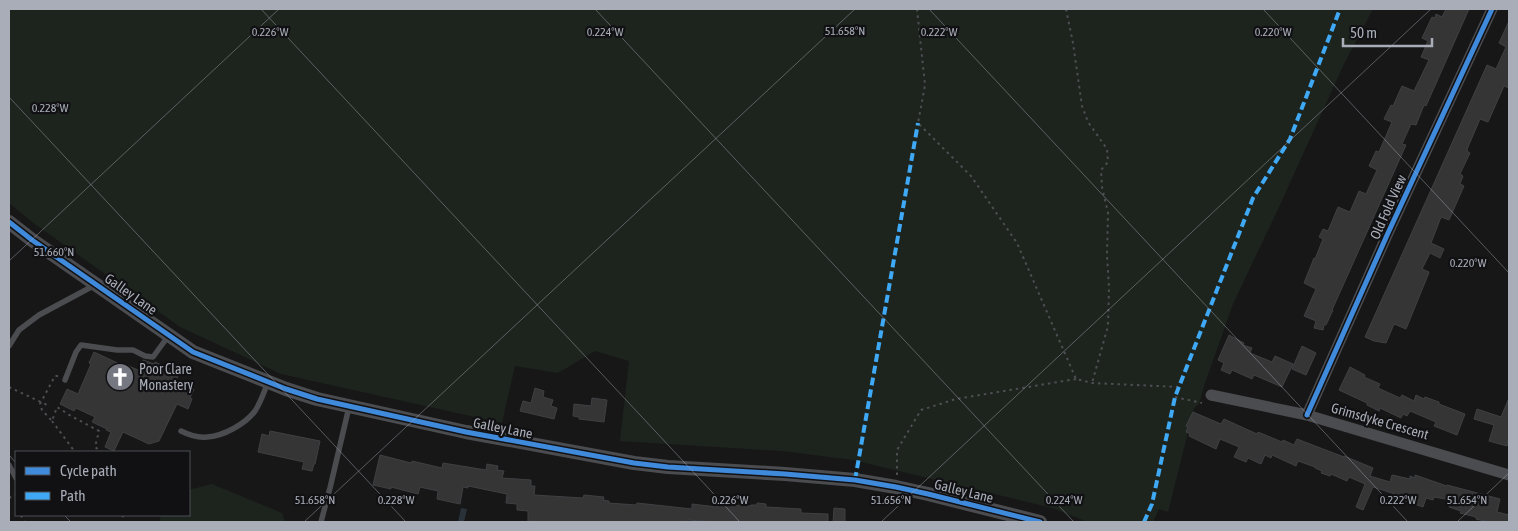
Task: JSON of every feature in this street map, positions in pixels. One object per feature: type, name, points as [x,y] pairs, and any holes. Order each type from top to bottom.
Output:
[{"type":"street","name":"Old Fold View","points":[[1307,416],[1392,225],[1492,9]]},
{"type":"street","name":"Galley Lane","points":[[9,222],[193,352],[268,382],[317,398],[475,434],[634,463],[668,467],[785,474],[896,487],[1040,522]]},
{"type":"street","name":"Grimsdyke Crescent","points":[[1211,395],[1307,416],[1509,474]]},
{"type":"lane","points":[[9,346],[20,330],[39,315],[97,284]]},
{"type":"lane","points":[[65,380],[76,352],[81,345],[117,350],[133,350],[145,356],[154,357],[169,335]]},
{"type":"lane","points":[[181,431],[193,436],[207,437],[223,433],[237,426],[248,419],[255,410],[263,397],[268,382]]},
{"type":"lane","points":[[320,522],[349,406]]},
{"type":"lane","points":[[9,465],[15,476]]},
{"type":"path","points":[[917,9],[925,85],[918,123],[971,176],[1017,243],[1076,379]]},
{"type":"path","points":[[1066,9],[1082,106],[1088,122],[1107,149],[1108,162],[1100,170],[1108,212],[1108,326],[1092,382]]},
{"type":"path","points":[[65,380],[60,376],[55,376],[41,403],[42,410],[74,451]]},
{"type":"path","points":[[897,478],[897,450],[921,410],[956,399],[1076,379],[1092,382],[1179,387]]},
{"type":"path","points":[[9,387],[41,403],[47,405],[49,402]]},
{"type":"path","points":[[1175,397],[1202,404],[1211,395]]},
{"type":"path","points":[[52,421],[57,407],[99,431],[95,447],[101,451]]},
{"type":"shaded area","points":[[9,9],[1373,9],[1344,64],[1233,304],[1199,404],[1194,408],[1168,512],[1159,509],[1153,522],[1088,522],[1052,508],[853,460],[782,451],[620,441],[629,361],[595,351],[558,373],[515,366],[502,423],[281,374],[180,327],[36,225],[9,203]]},
{"type":"shaded area","points":[[212,484],[282,513],[285,522],[159,522],[161,516],[190,516],[190,490]]},
{"type":"shaded area","points":[[461,508],[467,509],[464,522],[458,522]]},
{"type":"building","points":[[1446,9],[1469,9],[1426,106],[1424,105],[1416,125],[1411,124],[1402,144],[1406,145],[1326,325],[1324,325],[1323,330],[1314,328],[1316,321],[1304,316],[1316,289],[1304,283],[1323,239],[1319,237],[1323,229],[1328,231],[1338,207],[1350,212],[1359,191],[1366,194],[1377,170],[1369,166],[1376,151],[1379,152],[1392,122],[1384,119],[1391,105],[1393,106],[1402,86],[1414,91],[1429,60],[1421,57],[1428,41],[1422,38],[1432,17],[1435,18],[1436,14],[1442,17]]},
{"type":"building","points":[[1509,21],[1509,88],[1504,86],[1488,122],[1480,119],[1468,147],[1467,151],[1470,153],[1460,174],[1463,176],[1460,184],[1464,186],[1449,220],[1441,217],[1431,243],[1444,249],[1440,258],[1430,253],[1422,269],[1429,272],[1406,329],[1394,324],[1386,343],[1374,341],[1365,337],[1487,65],[1496,69],[1506,47],[1499,43]]},
{"type":"building","points":[[1229,335],[1244,343],[1243,345],[1252,348],[1250,353],[1272,362],[1275,356],[1293,364],[1282,387],[1254,375],[1252,379],[1232,370],[1230,374],[1221,370],[1224,363],[1218,360]]},
{"type":"building","points":[[1302,346],[1316,353],[1306,375],[1292,369]]},
{"type":"building","name":"Poor Clare Monastery","points":[[94,352],[124,366],[124,364],[138,370],[143,360],[154,364],[155,362],[179,373],[176,381],[194,389],[188,409],[177,404],[159,441],[149,444],[123,432],[114,451],[105,447],[111,432],[92,422],[95,417],[76,408],[74,411],[60,404],[67,389],[78,394]]},
{"type":"building","points":[[1350,367],[1365,375],[1364,377],[1380,384],[1378,388],[1400,398],[1402,395],[1414,401],[1416,395],[1424,399],[1425,397],[1465,414],[1457,435],[1434,426],[1436,422],[1410,411],[1407,416],[1403,414],[1401,418],[1380,408],[1379,411],[1367,405],[1367,403],[1339,390]]},
{"type":"building","points":[[535,388],[544,391],[543,397],[553,400],[551,406],[557,408],[554,419],[520,411],[523,401],[531,403]]},
{"type":"building","points":[[592,398],[607,400],[604,422],[579,419],[579,417],[573,416],[574,404],[591,406]]},
{"type":"building","points":[[1509,398],[1509,438],[1507,446],[1489,441],[1494,425],[1474,419],[1477,409],[1501,417]]},
{"type":"building","points":[[1193,412],[1221,424],[1224,419],[1257,434],[1258,432],[1282,442],[1283,440],[1294,445],[1297,439],[1373,468],[1370,476],[1390,482],[1392,475],[1410,479],[1410,476],[1415,478],[1415,475],[1447,486],[1500,499],[1497,512],[1509,515],[1509,522],[1488,522],[1476,519],[1476,517],[1460,513],[1461,511],[1449,507],[1451,500],[1434,497],[1433,500],[1426,498],[1423,507],[1403,500],[1404,497],[1373,487],[1363,510],[1356,507],[1365,484],[1349,477],[1347,481],[1331,474],[1330,476],[1321,473],[1322,471],[1315,467],[1298,461],[1296,466],[1272,455],[1271,458],[1265,455],[1261,464],[1248,458],[1246,462],[1234,457],[1239,447],[1220,439],[1216,449],[1189,436],[1190,434],[1186,432],[1188,427],[1186,426]]},
{"type":"building","points":[[270,431],[320,441],[312,471],[302,469],[304,462],[258,452],[262,434],[269,436]]},
{"type":"building","points":[[380,455],[442,468],[443,463],[486,470],[487,464],[498,466],[497,470],[504,471],[502,478],[531,480],[531,486],[535,486],[534,495],[583,498],[584,495],[604,497],[603,500],[609,501],[609,503],[636,505],[637,503],[692,509],[692,504],[717,507],[717,504],[751,506],[757,505],[757,503],[766,504],[766,507],[801,509],[801,513],[828,514],[828,522],[714,522],[688,520],[688,522],[528,522],[528,511],[517,510],[517,504],[506,503],[507,494],[468,486],[468,488],[463,487],[460,504],[437,499],[438,491],[420,487],[418,494],[391,487],[391,489],[373,485]]},
{"type":"building","points":[[834,508],[845,509],[845,522],[833,522]]},
{"type":"marked path","points":[[1144,522],[1152,504],[1175,397],[1253,198],[1290,139],[1340,9]]},
{"type":"marked path","points":[[855,480],[918,123]]},
{"type":"cycle path","points":[[1307,415],[1388,233],[1492,9]]},
{"type":"cycle path","points":[[9,222],[193,352],[286,389],[317,399],[466,432],[634,463],[855,480],[928,494],[1040,522]]},
{"type":"place","name":"Poor Clare Monastery","points":[[120,377]]}]
